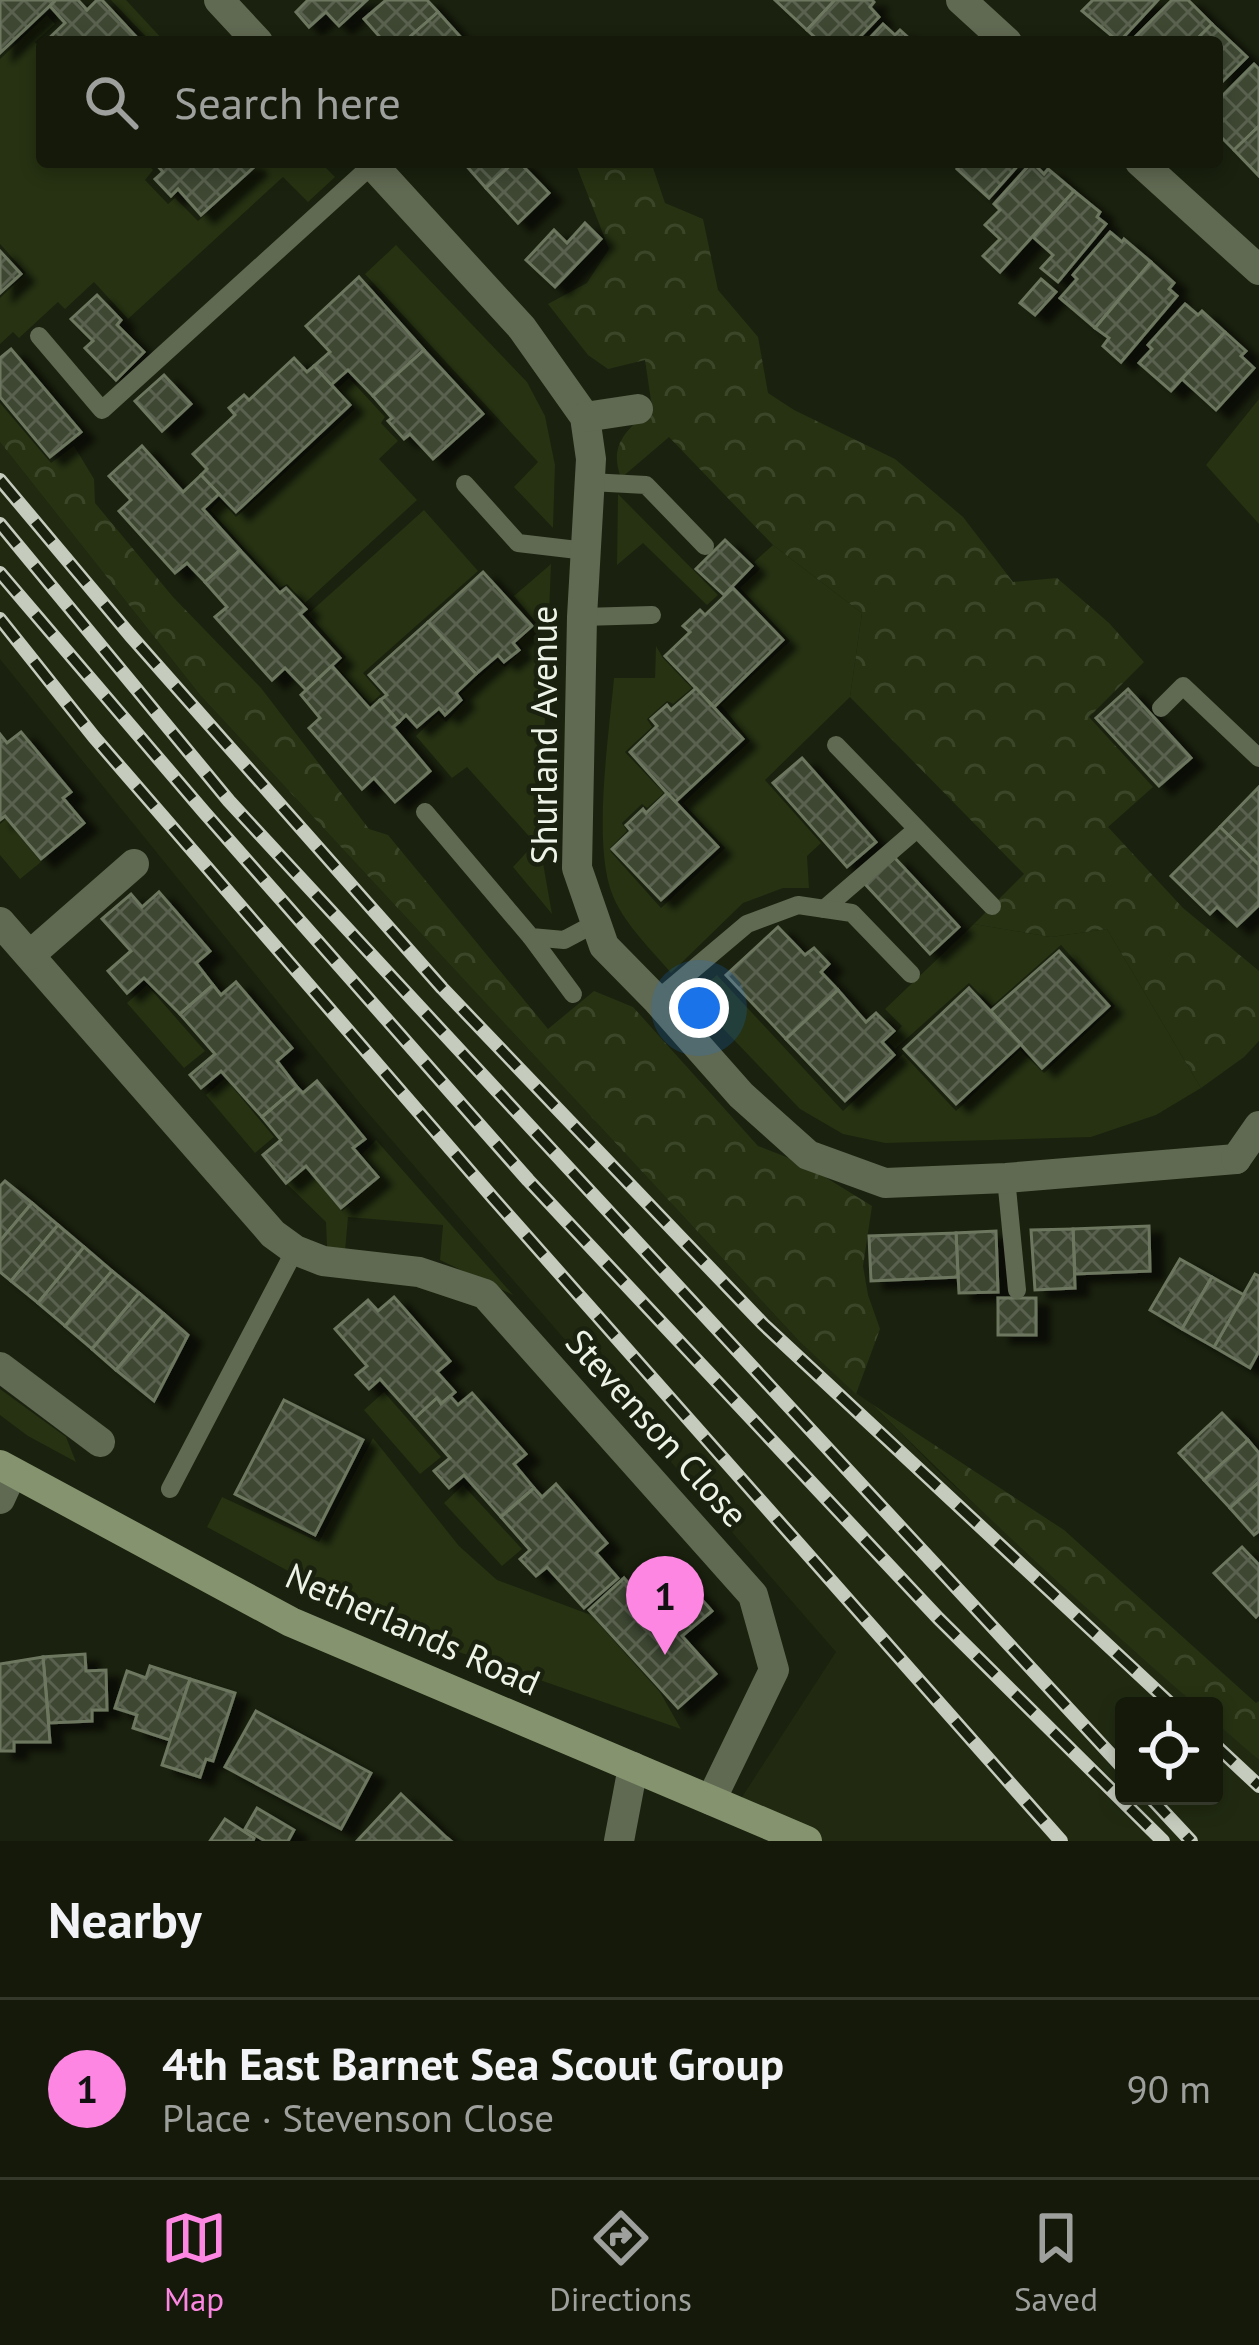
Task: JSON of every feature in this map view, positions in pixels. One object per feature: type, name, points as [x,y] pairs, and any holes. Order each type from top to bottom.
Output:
[{"type":"street","points":[[220,0],[253,36]]},
{"type":"street","points":[[961,0],[1000,36]]},
{"type":"street","points":[[376,168],[522,328],[585,417],[638,409]]},
{"type":"street","points":[[1147,168],[1259,270]]},
{"type":"street","name":"Shurland Avenue","points":[[585,417],[592,459],[582,617],[577,868],[604,946],[741,1095],[808,1155],[885,1183],[1248,1167]]},
{"type":"street","points":[[30,955],[134,864]]},
{"type":"street","name":"Stevenson Close","points":[[0,922],[273,1234],[295,1250],[337,1264],[419,1272],[485,1294],[753,1595],[774,1670],[711,1800]]},
{"type":"street","points":[[1248,1167],[1259,1126]]},
{"type":"street","points":[[0,1367],[100,1442]]},
{"type":"street","name":"Netherlands Road","points":[[4,1479],[292,1622],[807,1841]]},
{"type":"street","points":[[619,1841],[633,1766]]},
{"type":"lane","points":[[39,336],[102,410],[366,168]]},
{"type":"lane","points":[[590,482],[646,485],[705,546]]},
{"type":"lane","points":[[465,484],[518,542],[586,551]]},
{"type":"lane","points":[[582,617],[652,615]]},
{"type":"lane","points":[[1161,708],[1183,686],[1259,758]]},
{"type":"lane","points":[[836,745],[992,905]]},
{"type":"lane","points":[[425,812],[573,994]]},
{"type":"lane","points":[[824,909],[917,829]]},
{"type":"lane","points":[[657,1000],[746,924],[798,905],[852,913],[911,974]]},
{"type":"lane","points":[[531,938],[564,940],[596,922]]},
{"type":"lane","points":[[1006,1178],[1017,1290]]},
{"type":"lane","points":[[170,1489],[295,1250]]},
{"type":"shaded area","points":[[0,442],[201,696],[800,1342],[1189,1697],[1115,1697],[1115,1805],[1223,1805],[1223,1727],[1259,1760],[1259,1841],[811,1841],[735,1808],[836,1652],[363,1107],[0,659]]},
{"type":"green space","points":[[111,0],[126,0],[159,36],[145,36]]},
{"type":"green space","points":[[47,15],[55,24],[36,36],[35,42],[36,168],[151,168],[145,180],[168,204],[175,198],[198,221],[256,168],[326,168],[335,177],[308,202],[283,177],[128,319],[94,282],[65,309],[58,302],[19,338],[13,332],[0,344],[0,298],[26,273],[0,244],[0,59]]},
{"type":"green space","points":[[577,168],[653,168],[665,203],[703,219],[718,290],[758,337],[768,393],[895,459],[963,517],[1013,582],[1057,578],[1109,623],[1144,662],[1089,717],[1153,787],[1108,827],[1183,908],[1259,971],[1259,1041],[1244,1057],[1201,1088],[1107,929],[1051,937],[974,924],[1024,874],[850,697],[862,613],[773,545],[669,437],[621,478],[619,446],[652,407],[645,360],[608,369],[588,355],[548,304],[587,283],[609,249]]},
{"type":"green space","points":[[396,245],[527,382],[545,416],[555,465],[553,528],[514,487],[538,462],[365,274]]},
{"type":"green space","points":[[349,378],[385,417],[381,423],[398,441],[379,459],[417,500],[305,603],[287,584],[280,588],[210,510],[220,500],[236,517],[355,409],[338,388]]},
{"type":"green space","points":[[1259,399],[1259,524],[1206,465]]},
{"type":"green space","points":[[0,403],[51,463],[74,446],[94,479],[95,503],[173,597],[261,688],[369,829],[388,835],[548,1029],[594,991],[633,1007],[758,1146],[804,1164],[872,1206],[863,1266],[880,1329],[856,1394],[800,1342],[201,696],[0,442]]},
{"type":"green space","points":[[618,494],[718,595],[707,605],[643,543],[617,565]]},
{"type":"green space","points":[[424,510],[478,571],[363,673],[381,694],[370,704],[337,667],[346,657],[308,614]]},
{"type":"green space","points":[[773,545],[862,613],[850,697],[765,780],[821,843],[807,856],[809,888],[783,888],[743,903],[671,973],[622,913],[606,869],[604,786],[614,678],[655,678],[656,646],[692,688],[647,719],[652,727],[625,752],[664,793],[647,808],[642,804],[622,823],[627,831],[610,848],[661,908],[725,848],[683,803],[750,741],[721,705],[790,641],[740,588],[760,569],[754,562]]},
{"type":"green space","points":[[551,564],[540,846],[552,914],[513,867],[535,843],[467,767],[452,778],[416,736],[438,714],[446,722],[466,700],[461,694],[497,661],[505,667],[523,649],[518,642],[537,624],[514,596]]},
{"type":"green space","points":[[6,819],[41,862],[20,879],[0,855],[0,824]]},
{"type":"green space","points":[[974,924],[1051,937],[1107,929],[1201,1088],[1156,1115],[1091,1137],[885,1143],[843,1134],[800,1109],[692,996],[717,975],[843,1111],[903,1054],[956,1111],[1020,1050],[1044,1073],[1115,1006],[1061,945],[992,1006],[969,983],[895,1049],[888,1041],[902,1026],[885,1009]]},
{"type":"green space","points":[[147,985],[205,1051],[184,1068],[127,1003]]},
{"type":"green space","points":[[225,1078],[274,1137],[255,1153],[206,1095]]},
{"type":"green space","points":[[376,1140],[513,1295],[440,1260],[443,1225],[348,1217],[345,1252],[327,1247],[326,1222],[287,1184],[306,1168],[342,1211],[380,1177],[362,1154]]},
{"type":"green space","points":[[0,1389],[66,1437],[76,1462],[0,1415]]},
{"type":"green space","points":[[384,1392],[441,1457],[420,1474],[364,1410]]},
{"type":"green space","points":[[872,1404],[1064,1530],[1259,1701],[1259,1760],[1223,1729],[1223,1697],[1187,1697]]},
{"type":"green space","points":[[373,1438],[459,1546],[497,1580],[591,1615],[660,1692],[681,1729],[401,1632],[207,1527],[222,1497],[319,1542]]},
{"type":"green space","points":[[463,1485],[522,1549],[502,1566],[444,1503]]},
{"type":"building","points":[[0,0],[56,0],[0,53]]},
{"type":"building","points":[[56,0],[78,0],[87,10],[102,0],[135,36],[51,36],[65,23],[50,6]]},
{"type":"building","points":[[308,0],[367,0],[339,26],[326,12],[309,27],[296,12]]},
{"type":"building","points":[[386,0],[427,0],[438,12],[411,36],[379,36],[364,19]]},
{"type":"building","points":[[775,0],[835,0],[807,30]]},
{"type":"building","points":[[835,0],[872,0],[870,7],[879,17],[861,36],[814,36],[807,30]]},
{"type":"building","points":[[1093,0],[1158,0],[1125,36],[1112,36],[1082,11]]},
{"type":"building","points":[[1172,0],[1188,0],[1212,24],[1200,36],[1136,36]]},
{"type":"building","points":[[438,12],[460,36],[411,36]]},
{"type":"building","points":[[883,24],[895,35],[900,30],[906,36],[872,36]]},
{"type":"building","points":[[1212,24],[1247,57],[1223,81],[1223,36],[1200,36]]},
{"type":"building","points":[[1254,64],[1259,69],[1259,126],[1234,150],[1223,139],[1223,95]]},
{"type":"building","points":[[1259,126],[1259,176],[1234,150]]},
{"type":"building","points":[[159,168],[253,168],[201,215],[178,189],[171,196],[155,179],[163,172]]},
{"type":"building","points":[[468,168],[508,168],[486,188]]},
{"type":"building","points":[[508,168],[525,168],[549,193],[518,223],[486,188]]},
{"type":"building","points":[[958,168],[1016,168],[989,198]]},
{"type":"building","points":[[1027,168],[1038,168],[1044,174],[1048,169],[1074,191],[1000,272],[983,256],[1000,239],[985,225],[1000,210],[994,204]]},
{"type":"building","points":[[1074,191],[1100,212],[1097,217],[1106,224],[1058,282],[1041,268],[1053,255],[1033,237]]},
{"type":"building","points":[[585,223],[601,239],[555,287],[526,260],[554,230],[567,243]]},
{"type":"building","points":[[1110,232],[1151,262],[1095,328],[1060,298]]},
{"type":"building","points":[[0,251],[21,274],[0,293]]},
{"type":"building","points":[[1151,262],[1174,283],[1169,289],[1177,296],[1121,362],[1103,346],[1109,338],[1095,328]]},
{"type":"building","points":[[359,277],[424,350],[373,396],[348,370],[331,385],[314,366],[330,352],[306,326]]},
{"type":"building","points":[[1041,279],[1056,292],[1035,315],[1020,303]]},
{"type":"building","points":[[97,295],[121,320],[117,325],[144,352],[116,380],[85,348],[93,341],[71,319]]},
{"type":"building","points":[[1185,304],[1198,315],[1202,311],[1225,332],[1171,391],[1139,363],[1152,349],[1148,345]]},
{"type":"building","points":[[1225,332],[1246,351],[1241,356],[1254,368],[1216,410],[1182,379]]},
{"type":"building","points":[[11,349],[81,432],[50,457],[0,397],[0,358]]},
{"type":"building","points":[[424,350],[483,414],[433,459],[410,434],[404,439],[373,396]]},
{"type":"building","points":[[294,358],[307,372],[314,366],[350,405],[236,512],[201,475],[207,469],[193,454],[235,415],[229,408],[244,395],[249,400]]},
{"type":"building","points":[[164,375],[191,404],[162,431],[135,401]]},
{"type":"building","points":[[142,446],[183,492],[201,475],[219,494],[203,509],[240,550],[205,582],[187,563],[175,573],[119,511],[131,500],[109,476]]},
{"type":"building","points":[[725,540],[752,566],[724,595],[696,569]]},
{"type":"building","points":[[240,550],[280,593],[286,588],[306,609],[300,614],[340,658],[306,690],[285,668],[272,680],[215,617],[227,607],[205,582]]},
{"type":"building","points":[[483,572],[532,626],[513,643],[519,650],[504,662],[498,655],[476,674],[428,622]]},
{"type":"building","points":[[733,588],[783,640],[714,707],[665,656],[690,632],[683,626],[700,610],[705,615]]},
{"type":"building","points":[[428,622],[476,674],[456,693],[461,700],[445,715],[439,708],[417,727],[406,715],[399,722],[380,700],[387,695],[369,675]]},
{"type":"building","points":[[332,666],[370,709],[380,700],[399,722],[393,727],[430,771],[395,802],[374,778],[362,789],[309,728],[320,718],[301,695]]},
{"type":"building","points":[[696,688],[743,739],[675,802],[630,752],[657,726],[651,719],[667,705],[671,710]]},
{"type":"building","points":[[1128,689],[1191,758],[1159,786],[1096,718]]},
{"type":"building","points":[[21,732],[71,792],[63,798],[84,823],[41,859],[5,816],[0,820],[0,734],[7,743]]},
{"type":"building","points":[[802,758],[876,842],[847,867],[773,783]]},
{"type":"building","points":[[1259,787],[1259,865],[1220,827]]},
{"type":"building","points":[[667,793],[718,847],[661,900],[612,849],[631,831],[626,825]]},
{"type":"building","points":[[1220,827],[1259,865],[1259,905],[1237,926],[1217,907],[1210,914],[1171,876]]},
{"type":"building","points":[[894,857],[959,927],[930,954],[865,884]]},
{"type":"building","points":[[159,892],[210,951],[196,963],[213,985],[180,1014],[144,978],[127,993],[108,971],[131,951],[102,919],[131,894],[142,907]]},
{"type":"building","points":[[778,927],[805,955],[814,948],[829,964],[821,972],[838,990],[786,1039],[726,975]]},
{"type":"building","points":[[1059,951],[1109,1006],[1042,1068],[991,1011]]},
{"type":"building","points":[[236,982],[292,1048],[277,1061],[297,1087],[262,1117],[221,1071],[201,1088],[190,1075],[215,1054],[180,1014],[213,985],[221,995]]},
{"type":"building","points":[[969,988],[1021,1044],[956,1104],[904,1049]]},
{"type":"building","points":[[838,990],[866,1022],[876,1013],[894,1031],[882,1042],[894,1055],[845,1101],[786,1039]]},
{"type":"building","points":[[317,1081],[365,1139],[353,1148],[378,1177],[341,1208],[306,1166],[286,1183],[263,1155],[281,1140],[262,1117],[297,1087],[303,1093]]},
{"type":"building","points":[[5,1181],[32,1203],[0,1241],[0,1186]]},
{"type":"building","points":[[32,1203],[58,1225],[11,1281],[0,1272],[0,1241]]},
{"type":"building","points":[[58,1225],[84,1247],[38,1303],[11,1281]]},
{"type":"building","points":[[1149,1226],[1150,1271],[1075,1274],[1073,1229]]},
{"type":"building","points":[[1073,1229],[1075,1288],[1035,1290],[1031,1230]]},
{"type":"building","points":[[996,1231],[998,1292],[959,1293],[956,1233]]},
{"type":"building","points":[[956,1233],[958,1277],[871,1281],[869,1236]]},
{"type":"building","points":[[84,1247],[112,1271],[65,1326],[38,1303]]},
{"type":"building","points":[[1180,1259],[1212,1277],[1182,1329],[1150,1310]]},
{"type":"building","points":[[112,1271],[139,1293],[92,1349],[65,1326]]},
{"type":"building","points":[[1255,1274],[1259,1276],[1259,1351],[1250,1368],[1214,1347]]},
{"type":"building","points":[[1212,1277],[1244,1295],[1214,1347],[1182,1329]]},
{"type":"building","points":[[139,1293],[164,1314],[116,1370],[92,1349]]},
{"type":"building","points":[[394,1297],[450,1361],[437,1372],[455,1392],[441,1404],[437,1398],[415,1418],[380,1379],[369,1389],[356,1375],[367,1366],[335,1329],[368,1300],[378,1311]]},
{"type":"building","points":[[998,1298],[1036,1298],[1036,1335],[998,1335]]},
{"type":"building","points":[[164,1314],[188,1335],[154,1401],[116,1370]]},
{"type":"building","points":[[472,1393],[526,1454],[514,1464],[534,1488],[501,1517],[464,1475],[449,1488],[434,1471],[450,1458],[415,1418],[437,1398],[441,1404],[450,1396],[458,1405]]},
{"type":"building","points":[[284,1400],[363,1440],[315,1535],[235,1494]]},
{"type":"building","points":[[1222,1413],[1248,1440],[1204,1480],[1179,1453]]},
{"type":"building","points":[[1248,1440],[1259,1453],[1259,1482],[1230,1508],[1204,1480]]},
{"type":"building","points":[[1259,1482],[1259,1531],[1254,1535],[1230,1508]]},
{"type":"building","points":[[556,1484],[607,1543],[596,1553],[618,1578],[584,1608],[547,1567],[536,1576],[520,1559],[530,1550],[501,1517],[534,1488],[542,1497]]},
{"type":"building","points":[[1242,1547],[1259,1565],[1256,1617],[1214,1573]]},
{"type":"building","points":[[680,1575],[712,1611],[682,1636],[716,1674],[678,1708],[589,1610],[624,1578],[647,1604]]},
{"type":"building","points":[[85,1654],[86,1671],[106,1670],[107,1710],[92,1710],[92,1721],[49,1723],[43,1657]]},
{"type":"building","points":[[43,1657],[50,1742],[14,1742],[14,1751],[0,1751],[0,1664]]},
{"type":"building","points":[[150,1666],[190,1679],[170,1740],[133,1728],[137,1715],[115,1708],[127,1671],[146,1678]]},
{"type":"building","points":[[190,1679],[235,1693],[213,1761],[206,1759],[200,1777],[162,1765]]},
{"type":"building","points":[[256,1711],[371,1773],[341,1829],[225,1767]]},
{"type":"building","points":[[401,1794],[446,1837],[451,1841],[357,1841]]},
{"type":"building","points":[[257,1808],[294,1830],[288,1841],[265,1841],[245,1829]]},
{"type":"building","points":[[225,1819],[254,1838],[253,1841],[210,1841]]},
{"type":"railway","points":[[0,480],[130,635],[442,988],[763,1324],[1163,1697]]},
{"type":"railway","points":[[0,524],[229,801],[1115,1759]]},
{"type":"railway","points":[[0,573],[528,1180],[938,1618],[1163,1841]]},
{"type":"railway","points":[[0,619],[94,737],[493,1198],[1061,1841]]},
{"type":"railway","points":[[1223,1752],[1259,1786]]},
{"type":"railway","points":[[1157,1805],[1191,1841]]},
{"type":"place","name":"4th East Barnet Sea Scout Group","points":[[665,1655]]}]
